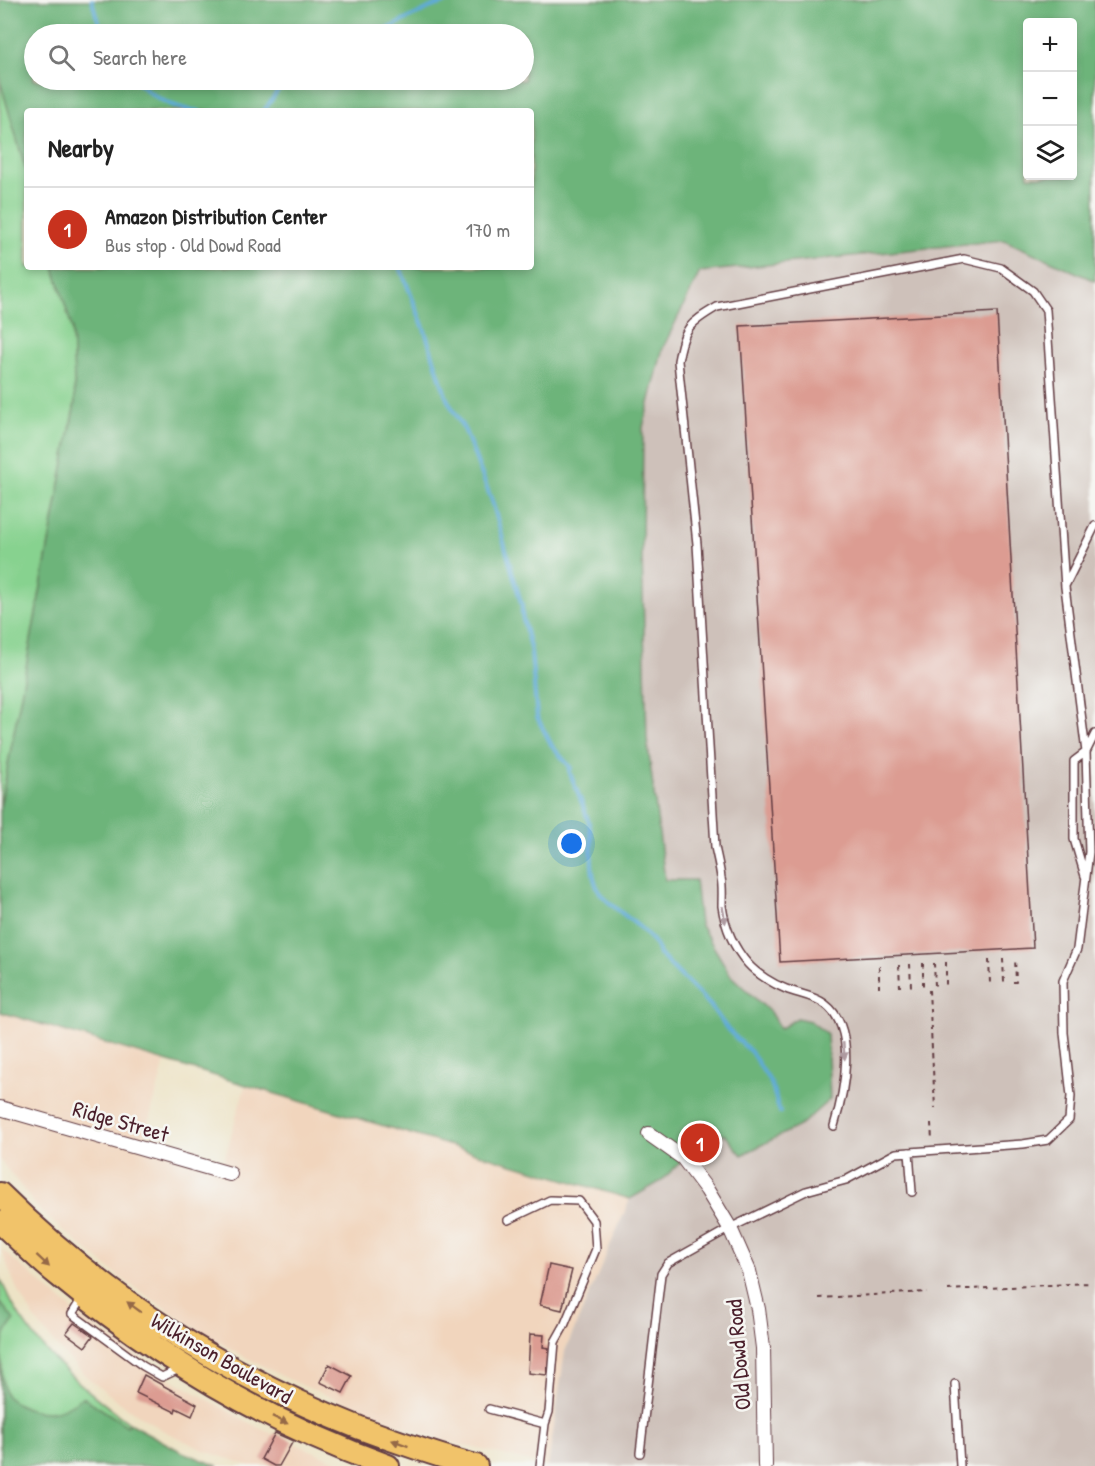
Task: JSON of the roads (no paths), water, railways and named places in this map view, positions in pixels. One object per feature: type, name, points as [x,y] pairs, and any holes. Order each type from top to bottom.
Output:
[{"type":"main road","points":[[0,1185],[30,1224]]},
{"type":"main road","name":"Wilkinson Boulevard","points":[[0,1194],[30,1224],[102,1284],[141,1312],[237,1371],[328,1415],[416,1448],[476,1466]]},
{"type":"main road","name":"Wilkinson Boulevard","points":[[0,1222],[84,1295],[132,1345],[184,1367],[228,1393],[309,1434],[388,1466]]},
{"type":"main road","points":[[228,1393],[237,1371]]},
{"type":"street","name":"Ridge Street","points":[[0,1108],[230,1174]]},
{"type":"street","name":"Old Dowd Road","points":[[649,1134],[683,1158],[707,1190],[730,1228],[749,1270],[758,1309],[763,1348],[765,1466]]},
{"type":"lane","points":[[640,1453],[662,1274],[668,1263],[730,1228],[806,1191],[846,1180],[896,1153],[1023,1144],[1048,1140],[1069,1120],[1071,1096],[1064,1033],[1063,981],[1077,949],[1089,852],[1086,752],[1065,587],[1046,310],[1033,291],[1001,268],[964,259],[717,307],[695,320],[682,337],[678,361],[697,544],[715,847],[726,929],[749,965],[785,989],[825,1004],[835,1016],[843,1032],[845,1062],[844,1086],[834,1126]]},
{"type":"lane","points":[[1065,587],[1095,526]]},
{"type":"lane","points":[[1085,879],[1074,839],[1074,761],[1086,752],[1095,734]]},
{"type":"lane","points":[[909,1152],[912,1192]]},
{"type":"lane","points":[[508,1220],[550,1200],[579,1201],[594,1221],[596,1249],[555,1342],[549,1412],[544,1424],[540,1466]]},
{"type":"lane","points":[[132,1345],[143,1366],[162,1377],[184,1367]]},
{"type":"lane","points":[[955,1384],[960,1466]]},
{"type":"lane","points":[[489,1409],[544,1424]]},
{"type":"waterway","points":[[92,0],[100,24]]},
{"type":"waterway","points":[[397,24],[431,7],[454,0]]},
{"type":"waterway","points":[[146,90],[181,108]]},
{"type":"waterway","points":[[266,108],[278,90]]},
{"type":"waterway","points":[[401,270],[424,328],[447,399],[465,431],[492,501],[522,606],[531,652],[537,717],[552,746],[571,768],[569,770],[590,827],[592,870],[597,886],[608,901],[650,938],[659,954],[710,1005],[728,1030],[751,1052],[771,1083],[780,1112]]},
{"type":"place","name":"Amazon Distribution Center","points":[[700,1143]]}]
